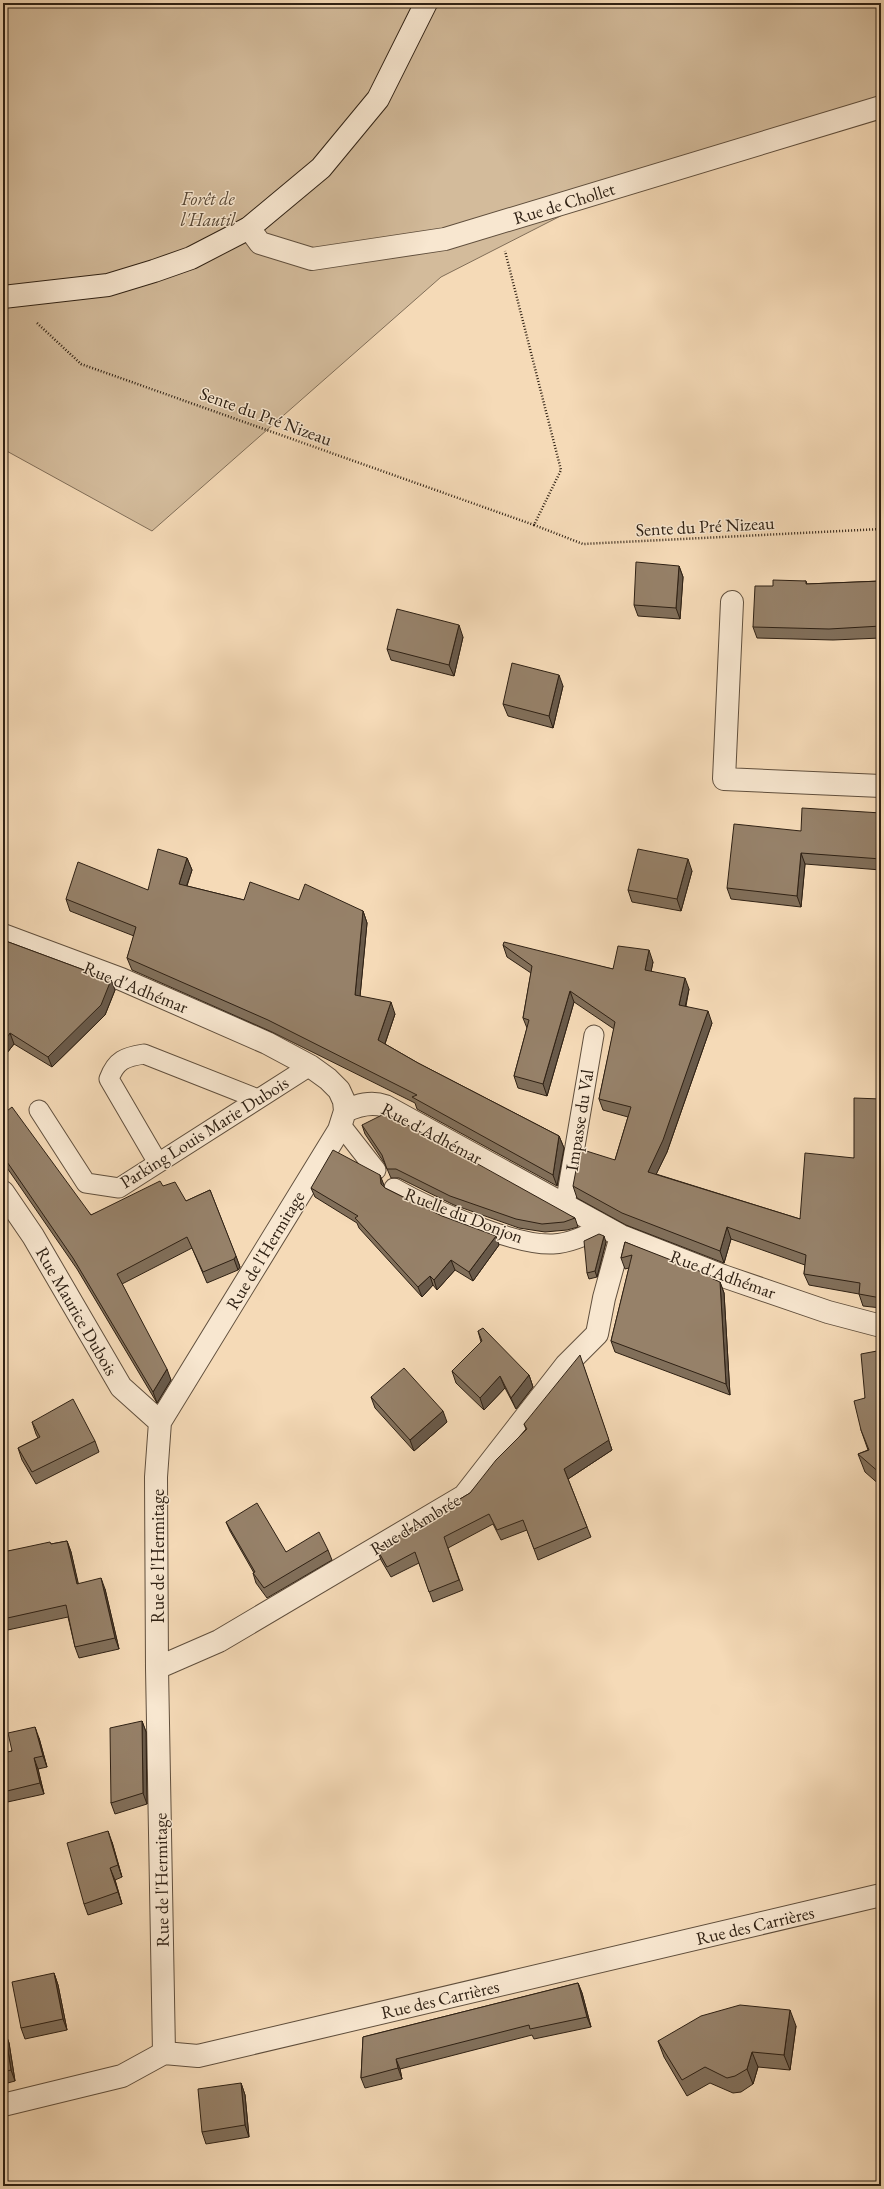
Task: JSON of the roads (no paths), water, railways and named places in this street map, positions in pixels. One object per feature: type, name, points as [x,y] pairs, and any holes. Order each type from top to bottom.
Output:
[{"type":"street","points":[[6,297],[108,285],[192,258],[249,228],[321,168],[369,111],[378,99],[426,3]]},
{"type":"street","name":"Rue de Chollet","points":[[249,228],[260,243],[312,259],[445,239],[881,107]]},
{"type":"street","points":[[732,602],[724,779],[881,786]]},
{"type":"street","name":"Rue d'Adhémar","points":[[3,936],[121,979],[267,1043],[310,1066],[339,1090],[344,1100],[343,1118]]},
{"type":"street","name":"Rue d'Adhémar","points":[[343,1118],[358,1104],[379,1103],[565,1205],[601,1227],[621,1236],[776,1294],[828,1312],[881,1326]]},
{"type":"street","name":"Rue de l'Hermitage","points":[[164,2053],[157,1668],[156,1477],[160,1422],[334,1137],[343,1118]]},
{"type":"street","name":"Rue Maurice Dubois","points":[[3,1192],[33,1236],[121,1387],[147,1412],[160,1422]]},
{"type":"street","name":"Rue d'Ambrée","points":[[157,1668],[219,1641],[464,1496],[566,1365],[597,1334],[604,1298],[621,1236]]},
{"type":"street","name":"Rue des Carrières","points":[[164,2053],[198,2056],[881,1895]]},
{"type":"street","points":[[3,2105],[122,2076],[164,2053]]},
{"type":"lane","name":"Impasse du Val","points":[[565,1205],[594,1035]]},
{"type":"lane","points":[[158,1163],[109,1079],[113,1068],[127,1056],[144,1054],[258,1099]]},
{"type":"lane","name":"Parking Louis Marie Dubois","points":[[39,1110],[86,1182],[119,1188],[310,1066]]},
{"type":"lane","points":[[343,1118],[376,1170]]},
{"type":"lane","name":"Ruelle du Donjon","points":[[394,1188],[419,1202],[511,1238],[552,1244],[584,1238],[601,1227]]},
{"type":"park label","name":"Forêt de l'Hautil","points":[[208,208]]}]
